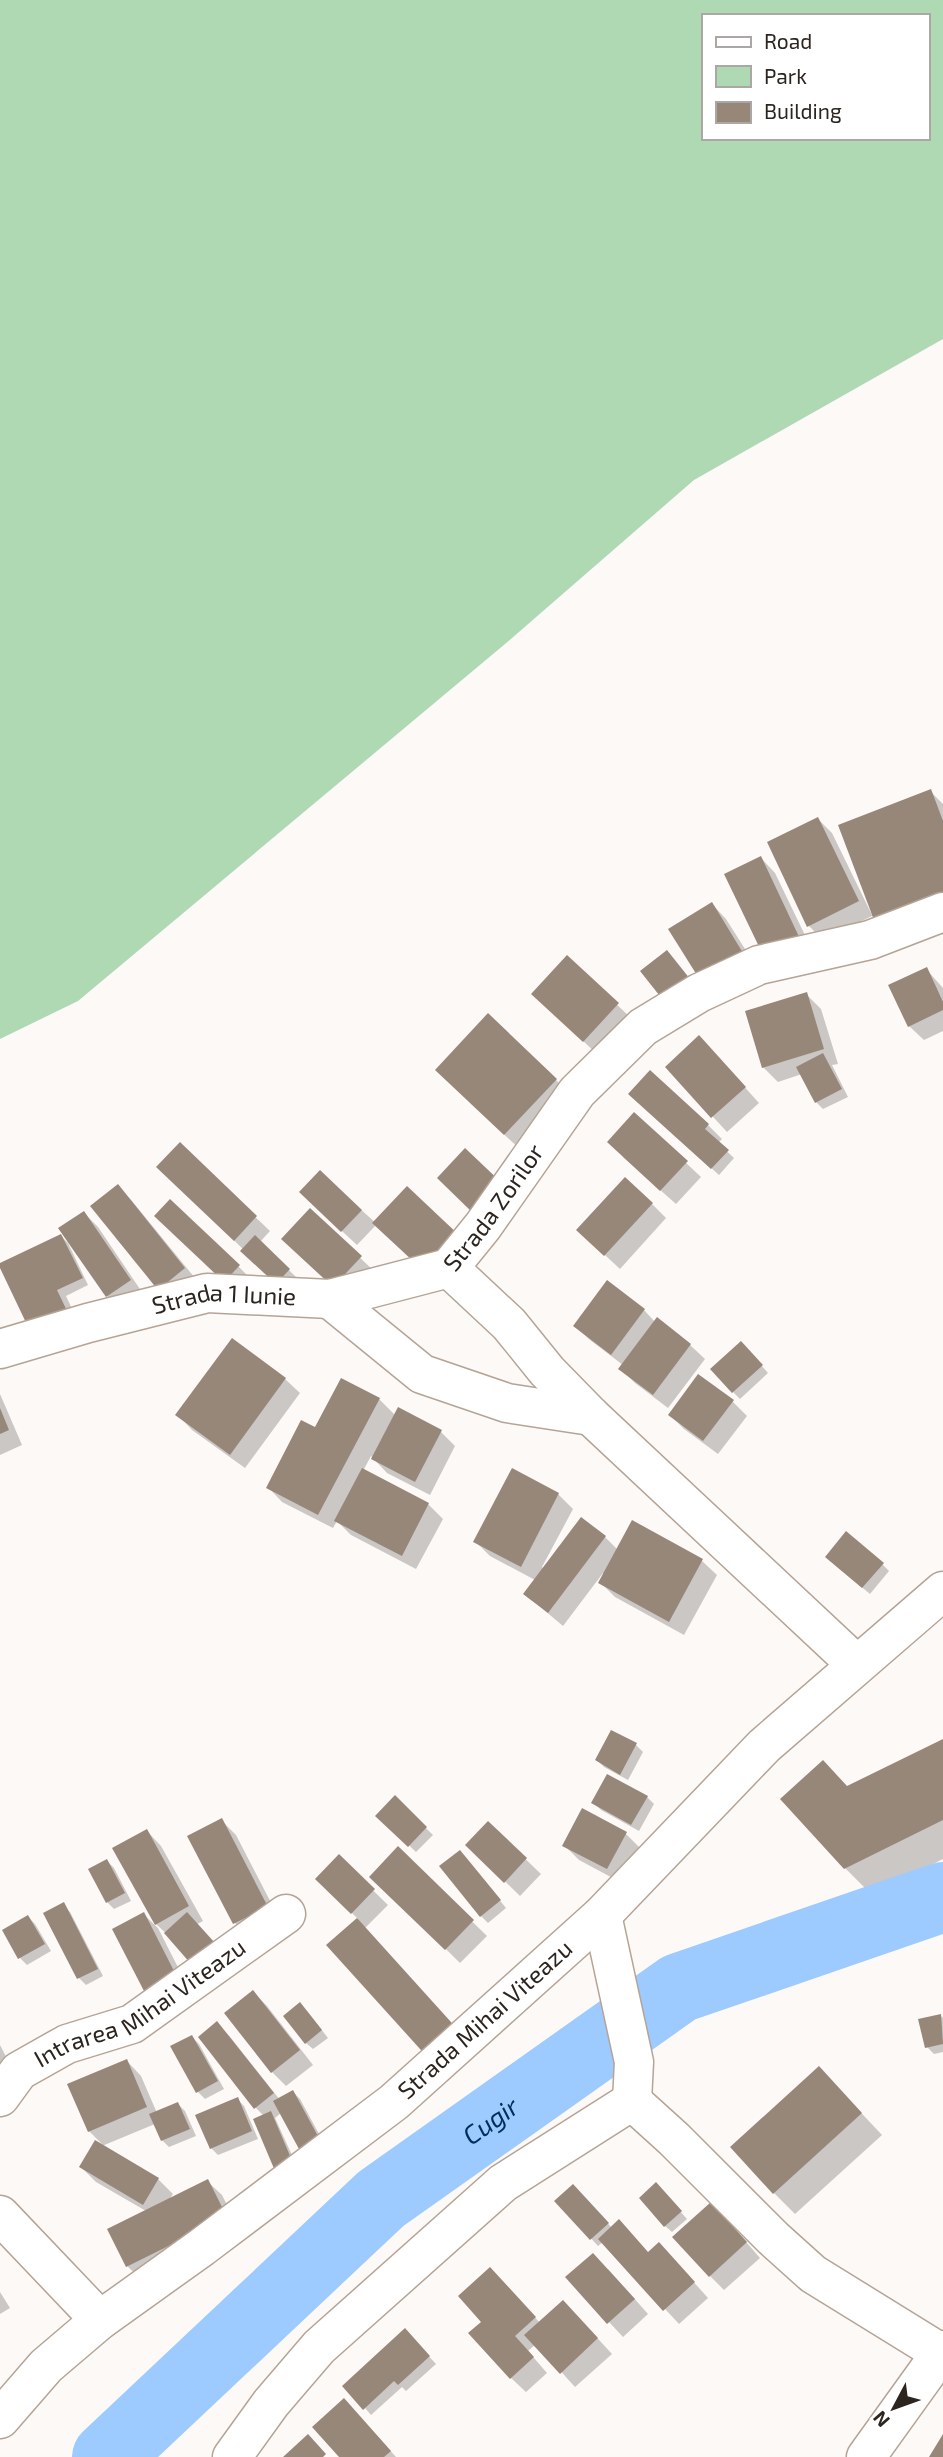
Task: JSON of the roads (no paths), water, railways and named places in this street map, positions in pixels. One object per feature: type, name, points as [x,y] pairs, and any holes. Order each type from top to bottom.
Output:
[{"type":"street","name":"Strada Zorilor","points":[[856,1664],[591,1416],[547,1371],[509,1324],[449,1268],[483,1226],[578,1092],[643,1027],[699,993],[760,965],[870,940],[943,912]]},
{"type":"street","name":"Strada 1 Iunie","points":[[0,1349],[207,1293],[330,1298],[449,1268]]},
{"type":"street","points":[[330,1298],[422,1374],[507,1403],[591,1416]]},
{"type":"street","name":"Strada Mihai Viteazu","points":[[0,2418],[46,2366],[100,2320],[202,2247],[394,2102],[607,1933],[764,1746],[943,1591]]},
{"type":"street","name":"Intrarea Mihai Viteazu","points":[[0,2097],[19,2071],[67,2045],[132,2024],[286,1914]]},
{"type":"street","points":[[607,1933],[634,2062],[632,2101]]},
{"type":"street","points":[[632,2101],[813,2274],[937,2369],[866,2457]]},
{"type":"street","points":[[232,2457],[271,2403],[320,2347],[503,2183],[632,2101]]},
{"type":"street","points":[[0,2215],[100,2320]]},
{"type":"waterway","name":"Cugir","points":[[107,2457],[381,2199],[679,1988],[943,1897]]}]
